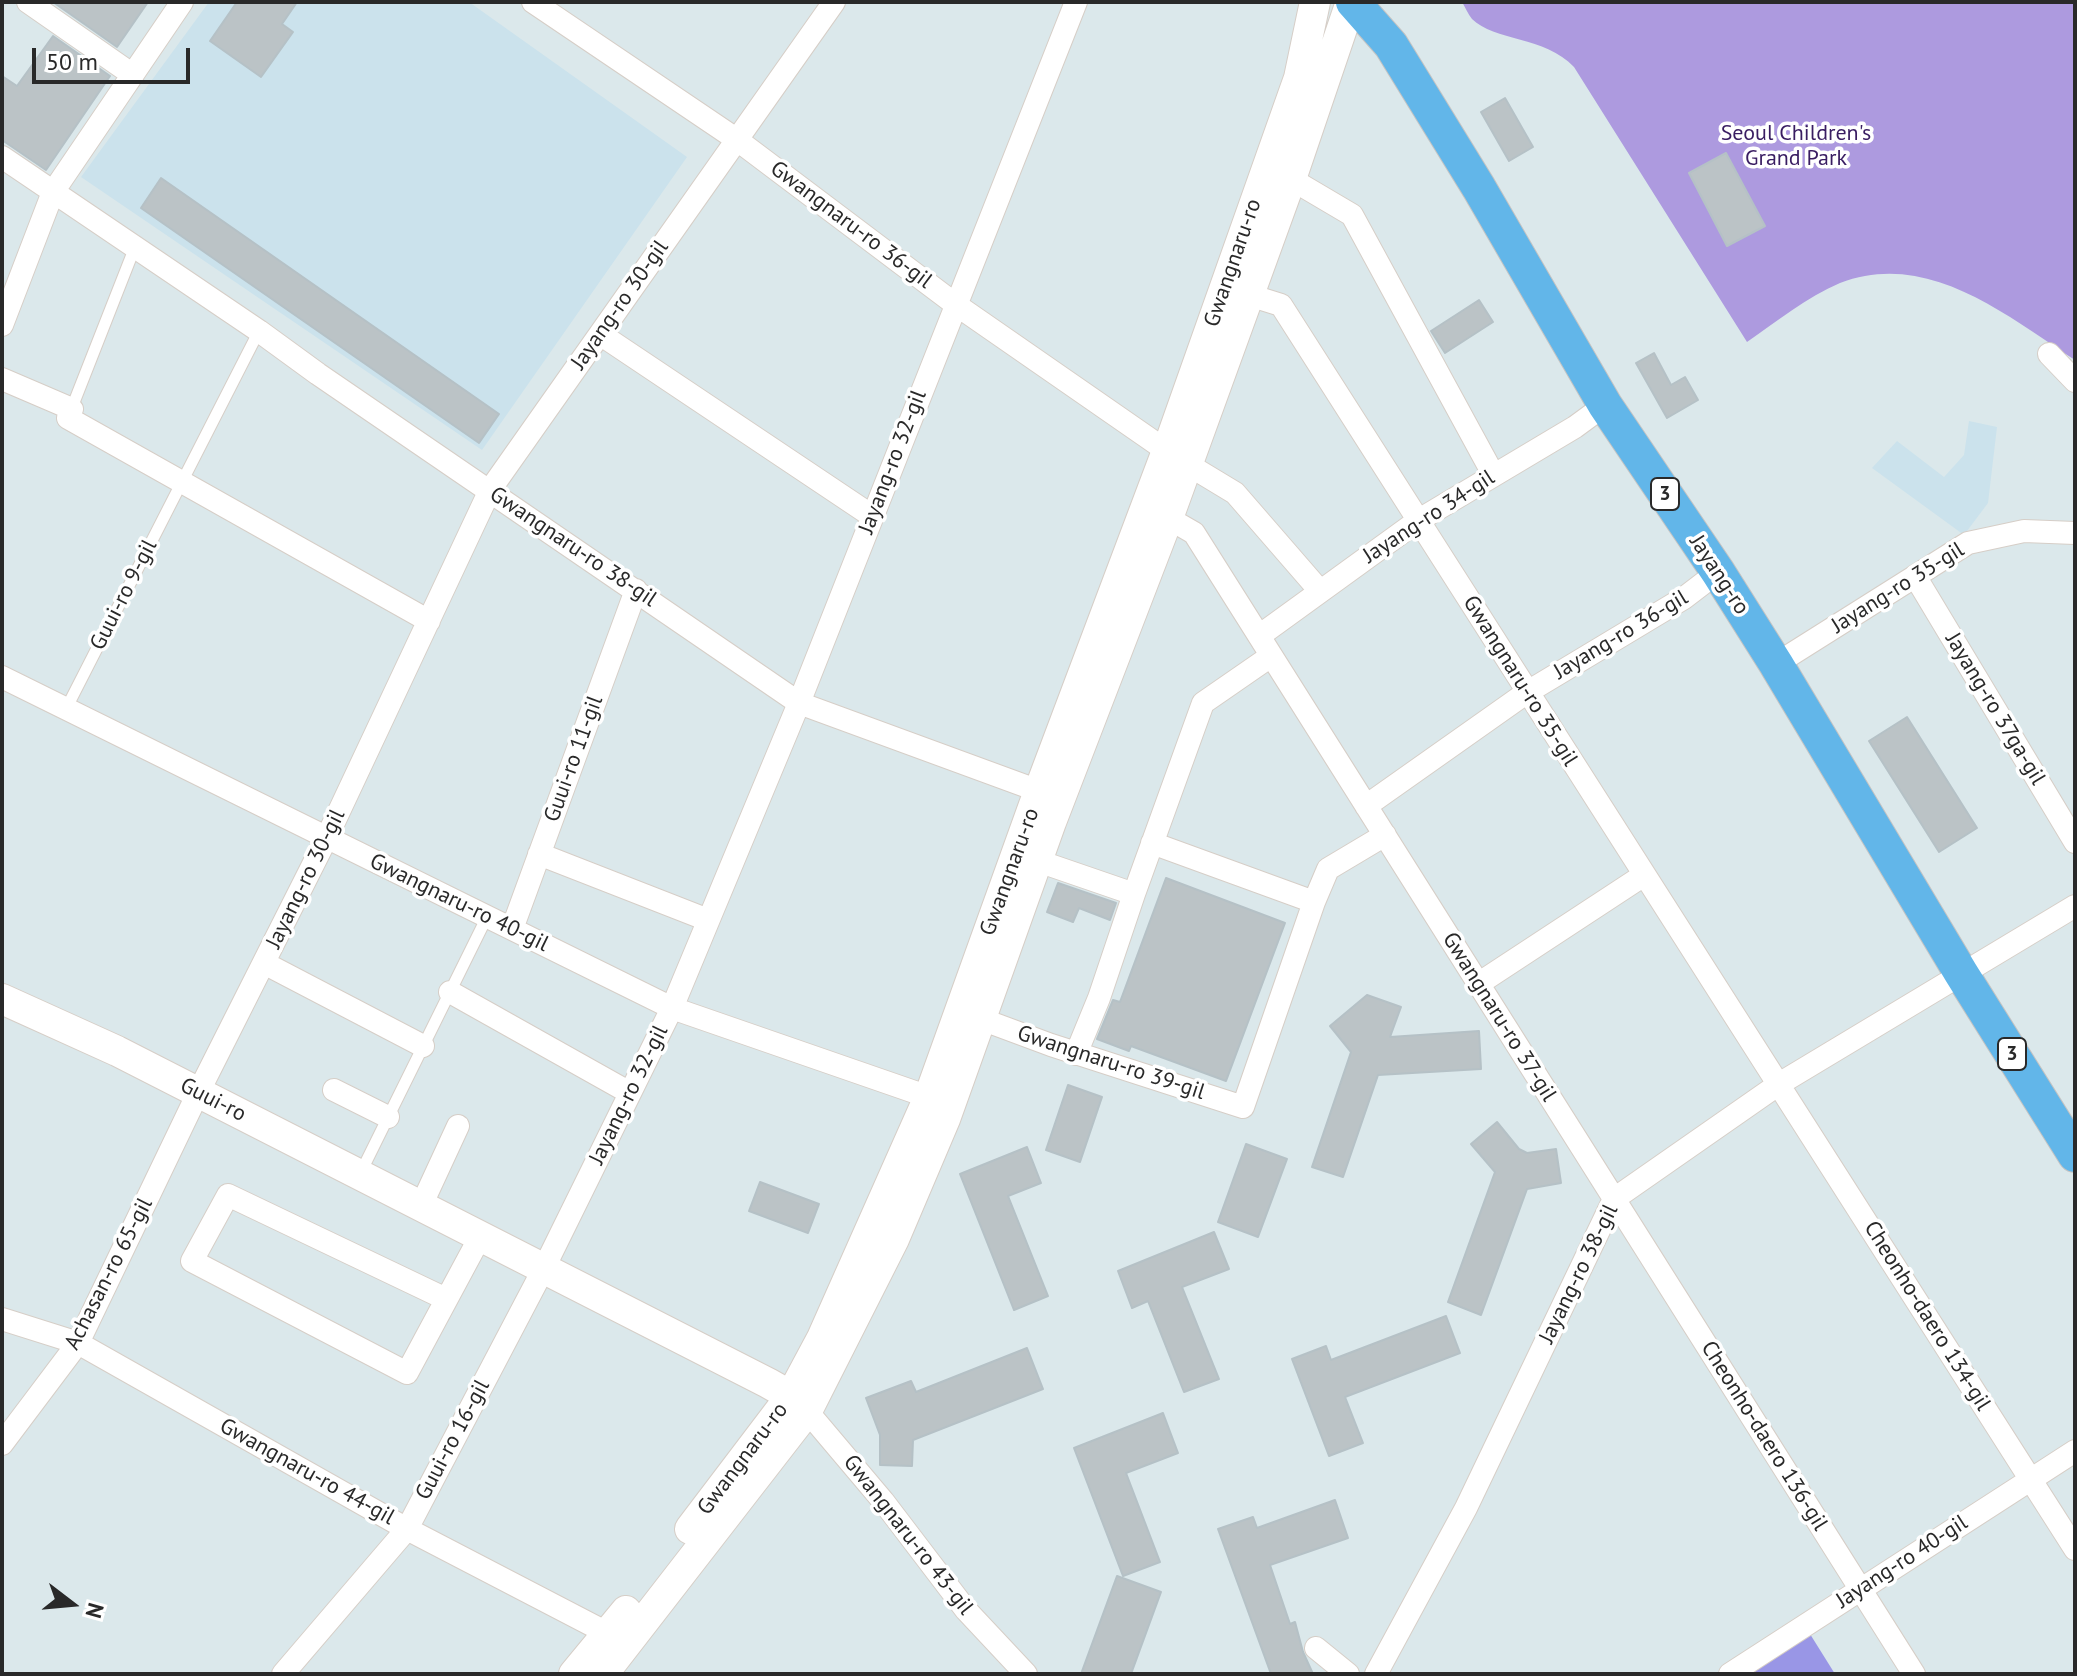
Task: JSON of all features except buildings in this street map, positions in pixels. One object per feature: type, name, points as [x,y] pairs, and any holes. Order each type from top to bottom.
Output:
[{"type":"main road","name":"Gwangnaru-ro","points":[[603,1674],[799,1404],[894,1239],[945,1119],[1038,861],[1168,518],[1177,458],[1299,78],[1315,2]]},
{"type":"main road","name":"Gwangnaru-ro","points":[[574,1674],[799,1404],[834,1312],[929,1097],[1039,791],[1177,458],[1249,295],[1352,2]]},
{"type":"main road","name":"Jayang-ro","points":[[1352,2],[1391,45],[1479,188],[1605,405],[1776,664],[1961,973],[2075,1155]]},
{"type":"main road","name":"Guui-ro","points":[[2,999],[117,1051],[544,1268],[799,1404]]},
{"type":"street","points":[[28,2],[133,75]]},
{"type":"street","points":[[2,325],[53,192],[182,2]]},
{"type":"street","name":"Gwangnaru-ro 36-gil","points":[[533,2],[736,139],[955,304],[1177,458]]},
{"type":"street","name":"Jayang-ro 30-gil","points":[[198,1093],[327,837],[490,490],[834,2]]},
{"type":"street","name":"Jayang-ro 32-gil","points":[[544,1268],[672,1008],[799,703],[1076,2]]},
{"type":"street","name":"Gwangnaru-ro 38-gil","points":[[2,157],[799,703],[1039,791]]},
{"type":"street","points":[[1291,179],[1352,215],[1493,474]]},
{"type":"street","name":"Gwangnaru-ro 35-gil","points":[[1249,295],[1281,305],[1526,693],[1779,1084]]},
{"type":"street","points":[[600,334],[872,516]]},
{"type":"street","points":[[2049,354],[2074,380]]},
{"type":"street","points":[[2,379],[70,414],[182,482],[429,621]]},
{"type":"street","name":"Jayang-ro 34-gil","points":[[1259,636],[1419,520],[1575,427],[1605,405]]},
{"type":"street","points":[[1177,458],[1235,493],[1320,591]]},
{"type":"street","name":"Gwangnaru-ro 37-gil","points":[[1168,518],[1194,533],[1614,1199]]},
{"type":"street","name":"Jayang-ro 35-gil","points":[[1776,664],[1968,543],[2024,531],[2075,533]]},
{"type":"street","name":"Jayang-ro 36-gil","points":[[1366,806],[1526,693],[1684,598],[1718,572]]},
{"type":"street","name":"Jayang-ro 37ga-gil","points":[[1915,576],[2075,842]]},
{"type":"street","name":"Guui-ro 11-gil","points":[[512,929],[636,590]]},
{"type":"street","points":[[1076,1054],[1099,998],[1203,703],[1271,656]]},
{"type":"street","name":"Gwangnaru-ro 40-gil","points":[[2,677],[672,1008],[929,1097]]},
{"type":"street","points":[[1152,843],[1314,902],[1328,869],[1385,835]]},
{"type":"street","points":[[539,854],[708,920]]},
{"type":"street","name":"Gwangnaru-ro","points":[[1038,861],[1134,894]]},
{"type":"street","points":[[1478,984],[1644,875]]},
{"type":"street","name":"Gwangnaru-ro 39-gil","points":[[981,1019],[1076,1054],[1243,1107],[1314,902]]},
{"type":"street","name":"Jayang-ro 38-gil","points":[[1376,1674],[1466,1508],[1614,1199],[1779,1084],[2075,906]]},
{"type":"street","name":"Jayang-ro 30-gil","points":[[264,963],[423,1046]]},
{"type":"street","points":[[450,992],[630,1093]]},
{"type":"street","name":"Cheonho-daero 134-gil","points":[[1779,1084],[2075,1549]]},
{"type":"street","points":[[334,1090],[388,1117]]},
{"type":"street","name":"Achasan-ro 65-gil","points":[[2,1444],[78,1343],[198,1093]]},
{"type":"street","points":[[421,1206],[458,1126]]},
{"type":"street","points":[[446,1299],[228,1195],[192,1261],[407,1373],[480,1237]]},
{"type":"street","name":"Cheonho-daero 136-gil","points":[[1614,1199],[1914,1674]]},
{"type":"street","name":"Guui-ro 16-gil","points":[[283,1674],[407,1529],[544,1268]]},
{"type":"street","name":"Gwangnaru-ro 44-gil","points":[[2,1319],[78,1343],[407,1529],[609,1634]]},
{"type":"street","name":"Gwangnaru-ro 43-gil","points":[[799,1404],[883,1501],[966,1610],[1026,1674]]},
{"type":"street","name":"Jayang-ro 40-gil","points":[[1730,1674],[2075,1451]]},
{"type":"street","points":[[1316,1648],[1348,1674]]},
{"type":"lane","points":[[70,414],[135,247]]},
{"type":"lane","name":"Guui-ro 9-gil","points":[[66,709],[259,331]]},
{"type":"lane","points":[[359,1175],[487,917]]},
{"type":"shaded area","points":[[209,2],[469,2],[687,157],[482,450],[81,177]]},
{"type":"shaded area","points":[[1969,421],[1997,427],[1988,503],[1964,535],[1872,468],[1897,441],[1944,477],[1964,455]]},
{"type":"shaded area","points":[[1810,1634],[1835,1674],[1748,1674]]},
{"type":"green space","name":"Seoul Children's Grand Park","points":[[1462,2],[2075,2],[2075,360],[1994,307],[1965,292],[1904,274],[1873,275],[1840,283],[1747,342],[1574,67],[1549,50],[1482,26],[1472,19]]}]
